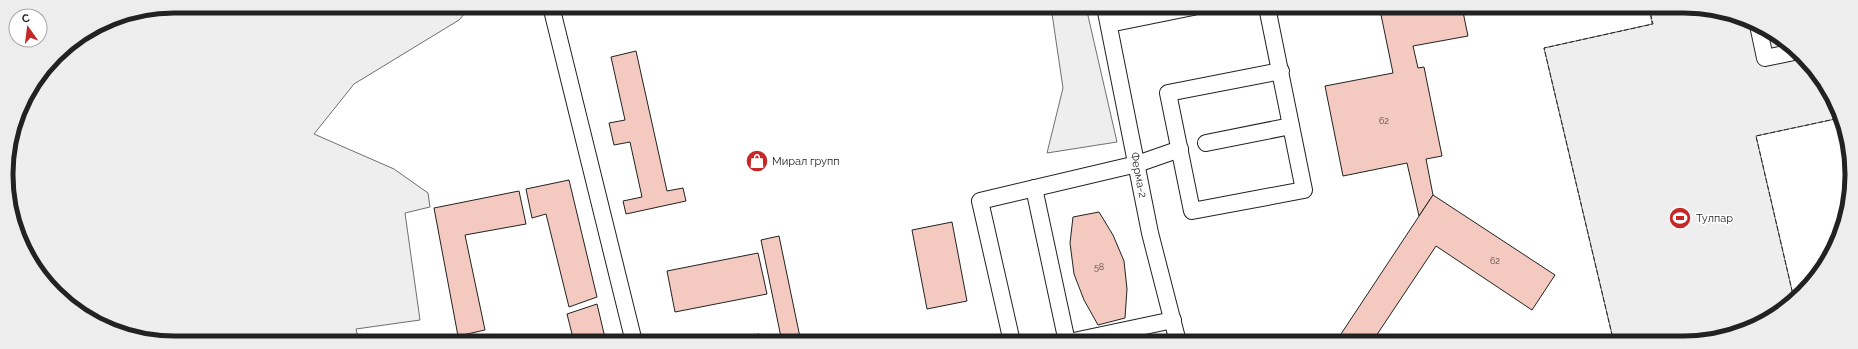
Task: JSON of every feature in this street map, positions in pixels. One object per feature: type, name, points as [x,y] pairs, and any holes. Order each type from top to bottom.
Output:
[{"type":"street","points":[[553,13],[633,336]]},
{"type":"street","name":"Ферма-2","points":[[1106,13],[1150,232],[1177,336]]},
{"type":"street","points":[[1109,24],[1140,13]]},
{"type":"street","points":[[1268,13],[1281,71],[1304,190],[1192,211],[1168,93],[1281,71]]},
{"type":"street","points":[[1760,33],[1766,58],[1790,53]]},
{"type":"street","points":[[1206,143],[1291,126]]},
{"type":"street","points":[[1011,336],[980,201],[1137,164],[1180,149]]},
{"type":"street","points":[[1034,188],[1067,336]]},
{"type":"street","points":[[1097,336],[1173,320]]},
{"type":"shaded area","points":[[465,13],[459,20],[354,84],[314,134],[394,169],[428,193],[430,207],[405,213],[420,320],[356,329],[358,336],[153,335],[113,324],[76,303],[60,289],[40,264],[25,236],[14,196],[13,164],[16,143],[25,113],[46,76],[60,60],[85,40],[113,25],[153,14]]},
{"type":"shaded area","points":[[1052,13],[1087,13],[1117,142],[1047,153],[1063,88]]},
{"type":"shaded area","name":"Тулпар","points":[[1650,13],[1694,13],[1715,16],[1745,25],[1755,30],[1782,46],[1798,60],[1818,85],[1835,119],[1756,136],[1793,294],[1773,309],[1745,324],[1705,335],[1612,336],[1544,48],[1652,24]]},
{"type":"building","points":[[1381,13],[1463,13],[1468,36],[1413,46],[1418,68],[1424,67],[1442,156],[1426,159],[1433,195],[1419,216],[1407,163],[1343,176],[1325,86],[1393,73]]},
{"type":"building","points":[[636,51],[667,191],[683,188],[686,201],[626,214],[623,201],[642,197],[630,142],[614,145],[609,123],[625,120],[611,57]]},
{"type":"building","points":[[569,180],[597,297],[569,307],[546,214],[532,218],[526,189]]},
{"type":"building","points":[[519,191],[526,224],[465,235],[485,330],[458,336],[434,208]]},
{"type":"building","points":[[1433,195],[1555,275],[1532,310],[1436,246],[1376,336],[1344,336],[1341,334]]},
{"type":"building","points":[[1099,212],[1113,235],[1124,261],[1127,289],[1125,318],[1098,325],[1084,300],[1074,274],[1070,243],[1073,217]]},
{"type":"building","points":[[952,222],[967,301],[927,309],[912,230]]},
{"type":"building","points":[[779,236],[800,336],[781,336],[761,240]]},
{"type":"building","points":[[758,253],[767,294],[675,312],[667,271]]},
{"type":"building","points":[[597,304],[605,336],[572,336],[567,314]]},
{"type":"fence","points":[[1612,336],[1544,48],[1653,24],[1650,13]]},
{"type":"fence","points":[[1793,294],[1756,136],[1835,119]]},
{"type":"fence","points":[[1710,334],[1716,333]]},
{"type":"place","name":"Мирал групп","points":[[757,161]]},
{"type":"place","name":"Тулпар","points":[[1680,218]]}]
